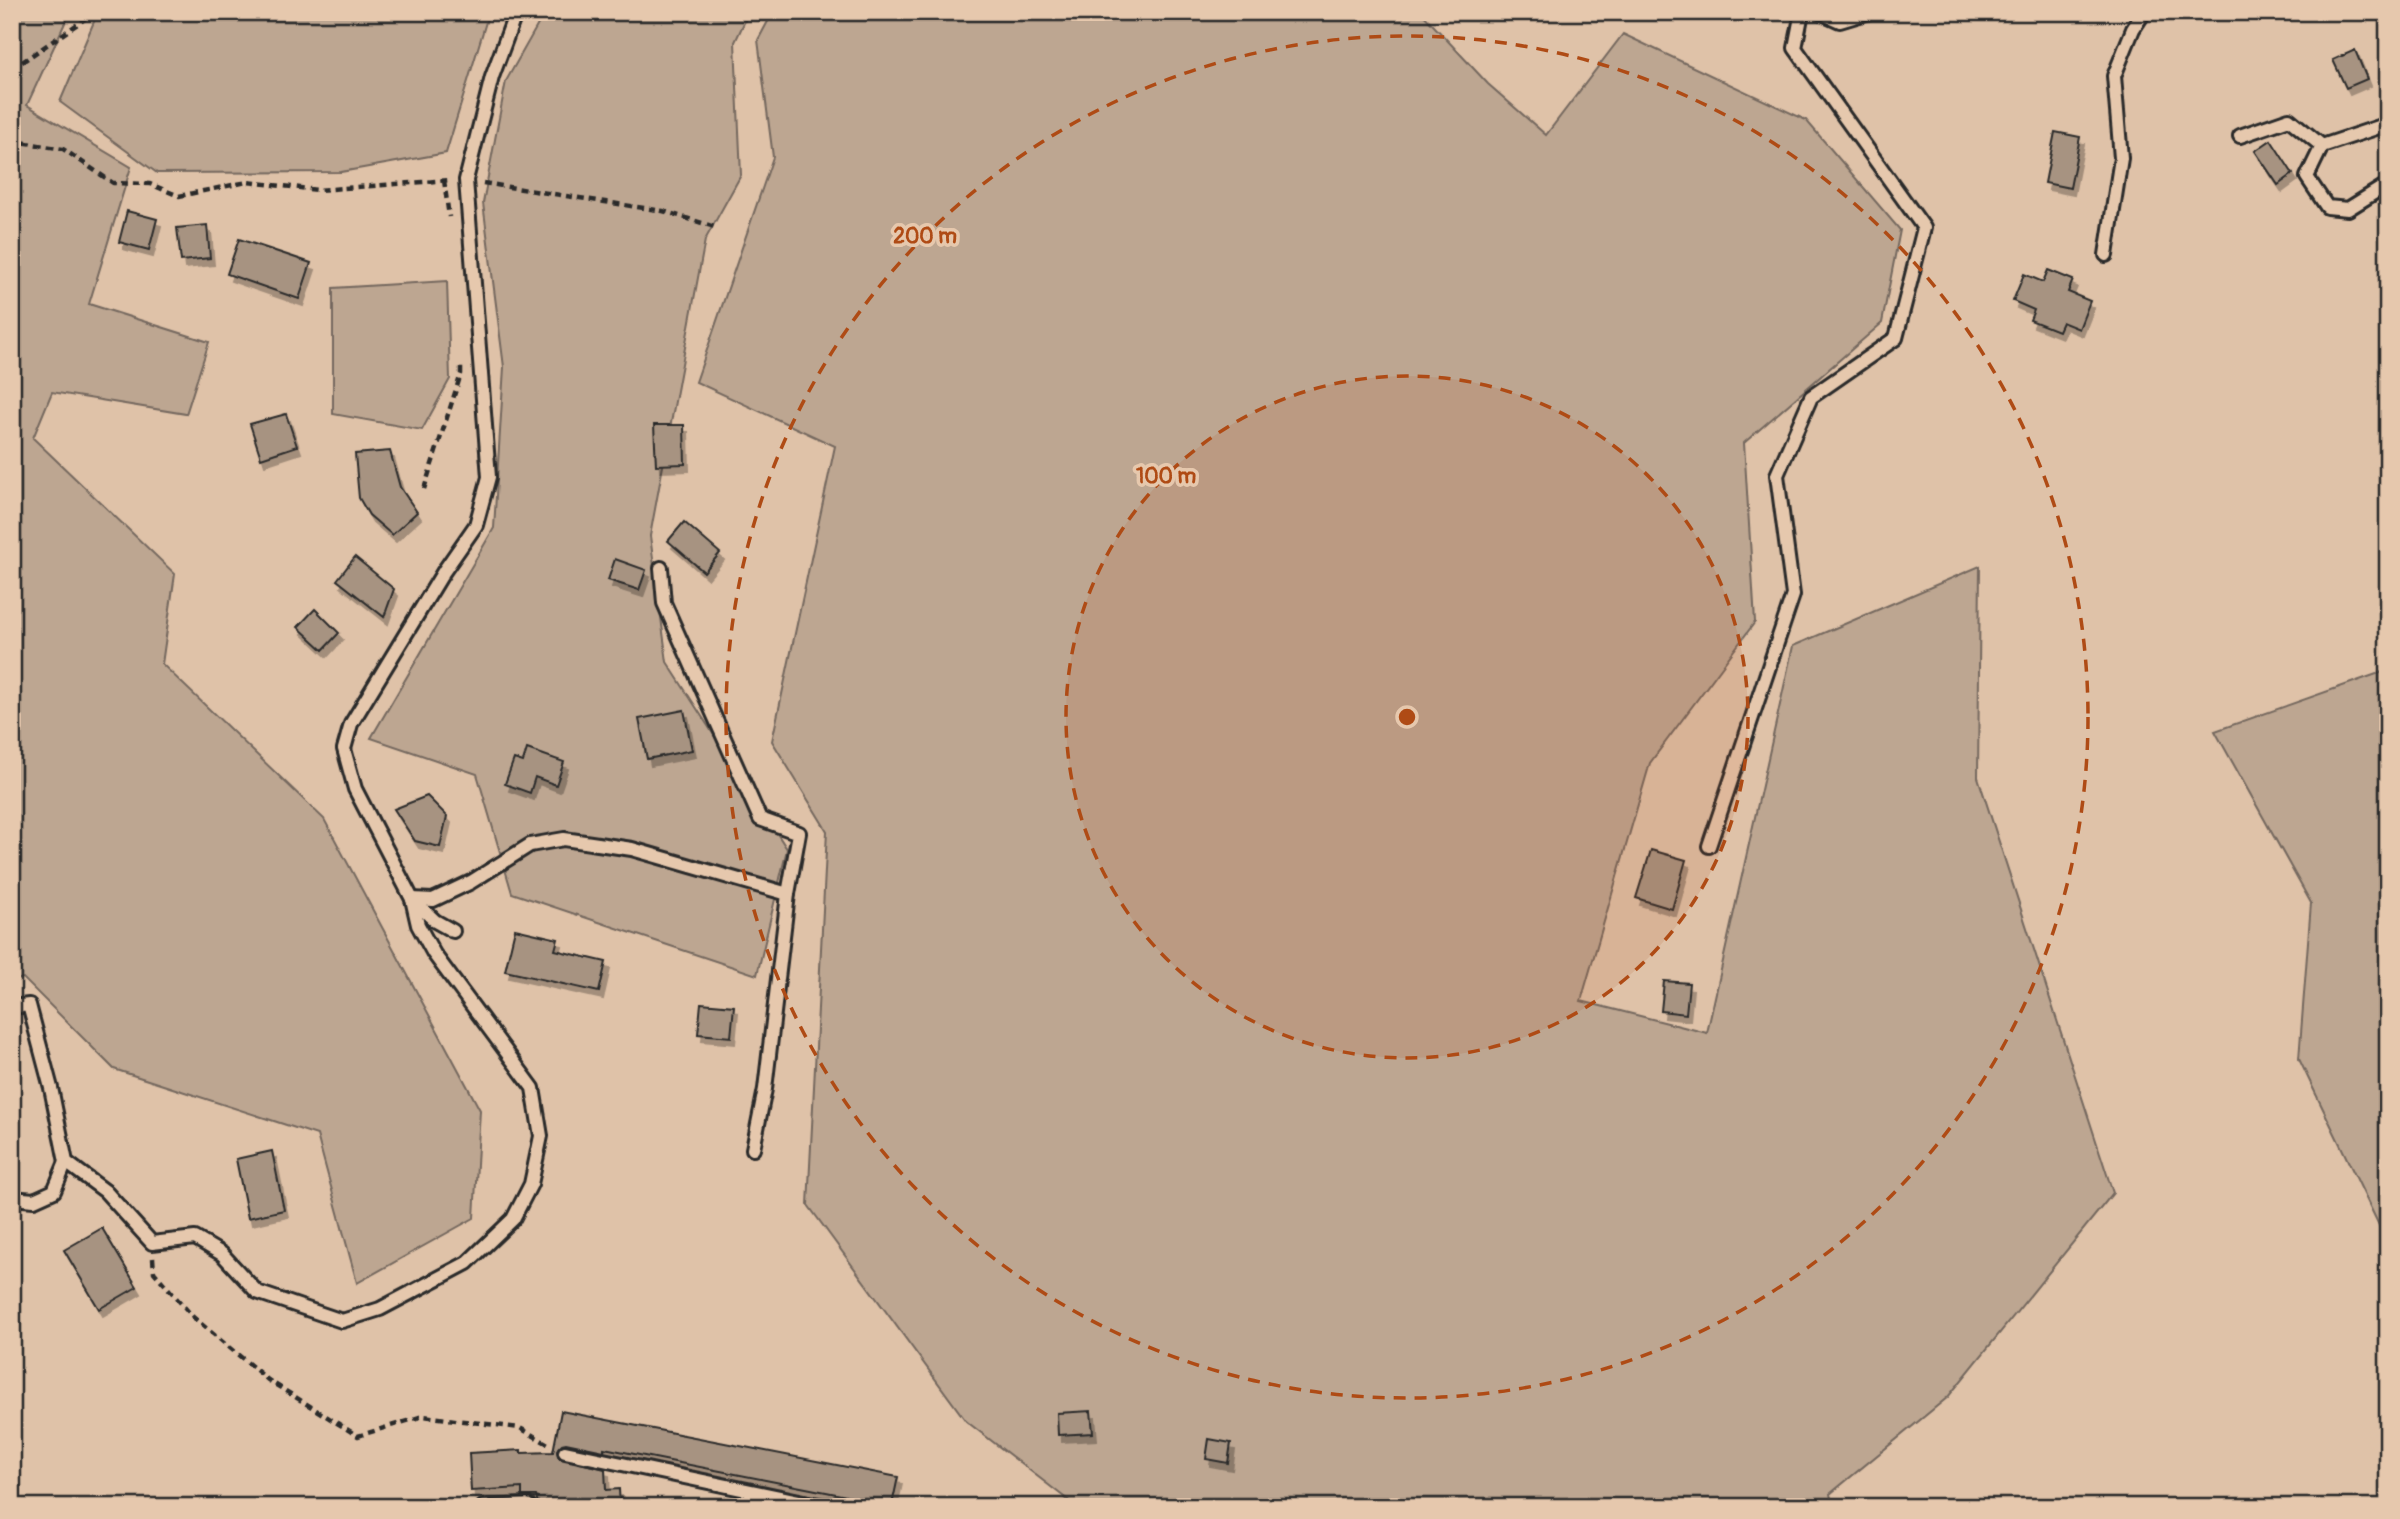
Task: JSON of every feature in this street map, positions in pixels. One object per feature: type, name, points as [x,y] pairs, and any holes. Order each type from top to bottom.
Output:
[{"type":"lane","points":[[66,1162],[105,1191],[152,1243],[195,1238],[222,1254],[257,1292],[342,1321],[380,1309],[467,1263],[513,1219],[531,1184],[541,1136],[533,1088],[433,954],[418,925],[412,899],[355,789],[344,749],[351,724],[444,571],[476,525],[489,477],[467,180],[492,78],[516,12]]},
{"type":"lane","points":[[1709,846],[1793,595],[1777,475],[1811,397],[1896,338],[1924,228],[1795,48],[1802,12]]},
{"type":"lane","points":[[1819,12],[1840,21],[1870,12]]},
{"type":"lane","points":[[2106,255],[2121,158],[2114,76],[2133,29],[2144,12]]},
{"type":"lane","points":[[2240,136],[2289,120],[2322,146]]},
{"type":"lane","points":[[2388,124],[2322,146],[2307,177],[2327,207],[2348,209],[2388,184]]},
{"type":"lane","points":[[661,568],[664,603],[760,819],[799,833],[788,894],[765,1089],[753,1149]]},
{"type":"lane","points":[[412,899],[433,900],[471,882],[530,845],[564,839],[632,849],[788,894]]},
{"type":"lane","points":[[412,899],[435,921],[453,930]]},
{"type":"lane","points":[[12,1007],[29,1005],[51,1088],[66,1162],[54,1191],[34,1200],[12,1198]]},
{"type":"lane","points":[[565,1452],[828,1507]]},
{"type":"lane","points":[[483,1507],[527,1504],[530,1507]]},
{"type":"path","points":[[12,69],[95,12]]},
{"type":"path","points":[[12,143],[63,149],[113,183],[150,184],[179,196],[247,182],[318,190],[467,180],[663,211],[715,227]]},
{"type":"path","points":[[444,180],[450,219]]},
{"type":"path","points":[[424,489],[461,374],[461,361]]},
{"type":"path","points":[[152,1243],[154,1272],[193,1317],[268,1380],[358,1436],[423,1416],[520,1428],[565,1452]]},
{"type":"shaded area","points":[[12,12],[70,12],[27,105],[131,167],[89,304],[209,342],[186,414],[52,392],[33,438],[175,574],[162,664],[324,819],[480,1110],[474,1218],[357,1283],[317,1135],[114,1069],[23,978],[12,981]]},
{"type":"shaded area","points":[[98,12],[489,12],[446,153],[341,172],[157,173],[60,102]]},
{"type":"shaded area","points":[[545,12],[749,12],[735,42],[741,175],[705,240],[650,536],[667,662],[787,849],[757,975],[512,893],[477,774],[371,738],[494,528],[504,367],[483,203],[506,81]]},
{"type":"shaded area","points":[[773,12],[1421,12],[1488,84],[1546,135],[1623,34],[1806,120],[1900,230],[1882,323],[1744,443],[1755,622],[1650,763],[1581,1001],[1707,1033],[1793,646],[1980,566],[1978,777],[2113,1193],[1948,1397],[1830,1494],[1833,1507],[1077,1507],[966,1421],[808,1205],[827,831],[772,741],[835,446],[696,382],[773,157],[758,40]]},
{"type":"shaded area","points":[[447,281],[450,379],[422,430],[333,414],[333,288]]},
{"type":"shaded area","points":[[2388,670],[2388,1244],[2299,1059],[2311,903],[2215,731]]},
{"type":"building","points":[[2355,50],[2367,79],[2346,88],[2333,60]]},
{"type":"building","points":[[2055,132],[2080,137],[2070,188],[2045,183]]},
{"type":"building","points":[[2271,140],[2293,174],[2278,185],[2255,151]]},
{"type":"building","points":[[127,211],[157,219],[149,250],[119,242]]},
{"type":"building","points":[[207,225],[210,258],[181,261],[177,228]]},
{"type":"building","points":[[239,239],[311,263],[299,299],[227,274]]},
{"type":"building","points":[[2048,270],[2073,280],[2068,292],[2090,301],[2079,329],[2062,322],[2058,331],[2030,320],[2034,310],[2013,301],[2024,274],[2043,282]]},
{"type":"building","points":[[286,414],[297,446],[261,458],[250,424]]},
{"type":"building","points":[[654,425],[684,425],[685,464],[656,465]]},
{"type":"building","points":[[390,451],[400,487],[417,512],[392,535],[369,515],[359,498],[355,454]]},
{"type":"building","points":[[684,522],[720,553],[704,572],[668,541]]},
{"type":"building","points":[[355,557],[394,589],[384,617],[337,580]]},
{"type":"building","points":[[615,559],[646,570],[639,590],[608,580]]},
{"type":"building","points":[[315,609],[339,633],[323,650],[298,627]]},
{"type":"building","points":[[684,710],[692,750],[647,759],[639,719]]},
{"type":"building","points":[[527,749],[564,762],[556,785],[535,777],[530,793],[505,784],[514,759],[523,762]]},
{"type":"building","points":[[427,796],[447,816],[440,847],[415,841],[394,809]]},
{"type":"building","points":[[1651,850],[1686,860],[1672,909],[1636,898]]},
{"type":"building","points":[[515,929],[558,939],[555,950],[606,962],[599,992],[505,971]]},
{"type":"building","points":[[1664,981],[1689,983],[1686,1014],[1661,1011]]},
{"type":"building","points":[[701,1003],[734,1006],[731,1037],[698,1034]]},
{"type":"building","points":[[272,1151],[284,1210],[248,1218],[236,1159]]},
{"type":"building","points":[[102,1228],[137,1287],[99,1309],[64,1250]]},
{"type":"building","points":[[561,1411],[898,1477],[892,1505],[604,1448],[604,1451],[566,1443],[557,1450],[559,1458],[605,1469],[606,1490],[619,1489],[620,1507],[539,1506],[536,1496],[522,1496],[522,1488],[471,1491],[469,1453],[521,1450],[521,1453],[553,1452]]},
{"type":"building","points":[[1091,1411],[1093,1433],[1058,1435],[1057,1413]]},
{"type":"building","points":[[1209,1439],[1231,1443],[1228,1463],[1206,1459]]}]
